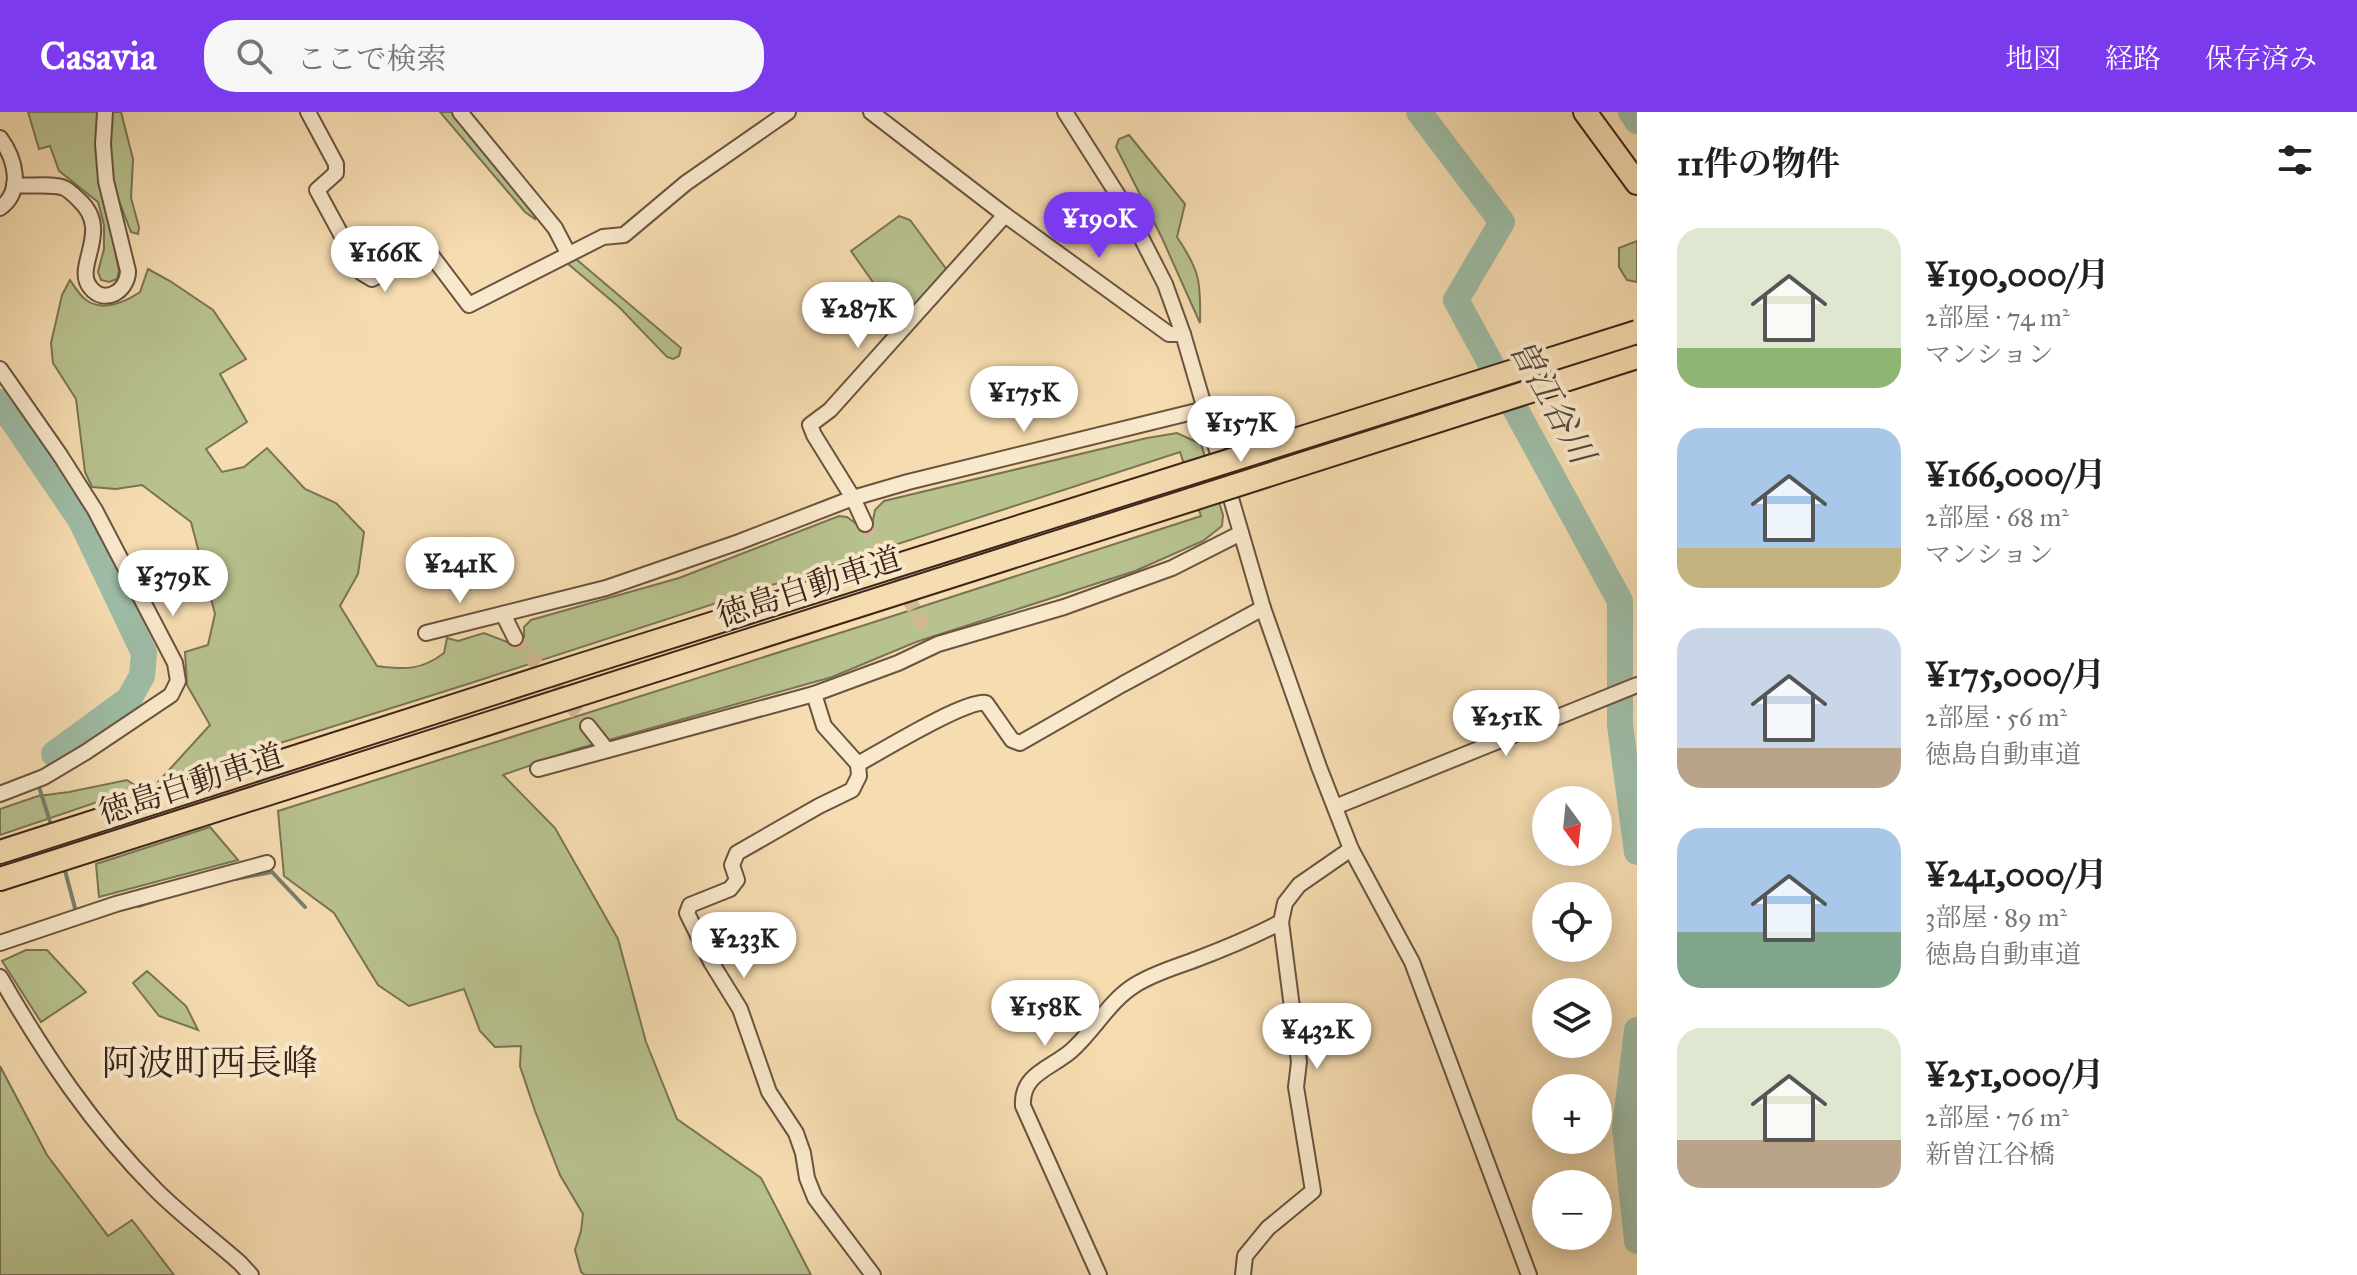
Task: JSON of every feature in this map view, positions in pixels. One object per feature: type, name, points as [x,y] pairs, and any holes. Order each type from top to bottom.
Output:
[{"type":"highway","points":[[1585,112],[1637,183]]},
{"type":"highway","name":"徳島自動車道","points":[[0,852],[1637,332]]},
{"type":"highway","name":"徳島自動車道","points":[[0,879],[1637,357]]},
{"type":"street","points":[[14,185],[65,188],[84,204],[94,232],[85,271],[87,284],[104,296],[122,290],[128,271],[106,181],[103,144],[105,112]]},
{"type":"street","points":[[308,112],[336,164],[336,173],[317,190],[362,273],[372,279],[421,255],[432,256],[469,305],[603,237],[624,235],[686,183],[788,112]]},
{"type":"street","points":[[460,112],[555,228],[568,253]]},
{"type":"street","points":[[871,112],[1005,215],[1169,334],[1183,334]]},
{"type":"street","points":[[1065,112],[1126,208],[1165,284],[1293,697],[1351,849],[1412,962],[1529,1275]]},
{"type":"street","points":[[0,138],[15,167],[14,185],[7,203],[0,208]]},
{"type":"street","points":[[865,524],[810,425],[830,410],[1005,215]]},
{"type":"street","points":[[0,369],[95,510],[175,663],[178,681],[171,695],[86,752],[44,777],[0,794]]},
{"type":"street","points":[[426,633],[606,588],[853,498],[908,482],[1205,409]]},
{"type":"street","points":[[538,769],[814,694],[898,663],[938,644],[1064,607],[1158,573],[1241,533]]},
{"type":"street","points":[[858,764],[938,720],[979,702],[986,703],[1012,740],[1020,743],[1263,608]]},
{"type":"street","points":[[503,614],[515,638]]},
{"type":"street","points":[[927,631],[938,644]]},
{"type":"street","points":[[1335,807],[1637,685]]},
{"type":"street","points":[[814,694],[824,726],[858,764],[859,776],[852,790],[737,853],[732,865],[737,880],[730,889],[690,905],[687,913],[711,962],[740,1009],[769,1092],[796,1133],[815,1198],[873,1275]]},
{"type":"street","points":[[588,726],[607,750]]},
{"type":"street","points":[[1243,1275],[1245,1256],[1268,1228],[1313,1191],[1296,1087],[1299,1062],[1281,922],[1285,903],[1299,885],[1351,849]]},
{"type":"street","points":[[0,943],[116,904],[267,863]]},
{"type":"street","points":[[1099,1275],[1023,1106],[1022,1092],[1031,1078],[1057,1063],[1074,1048],[1136,984],[1246,941],[1281,922]]},
{"type":"street","points":[[0,977],[58,1073],[92,1120],[157,1191],[251,1275]]},
{"type":"green space","points":[[28,112],[121,112],[133,159],[131,198],[139,227],[138,234],[131,232],[119,201],[104,195],[119,271],[117,279],[109,282],[101,280],[98,272],[104,249],[104,225],[98,202],[59,171],[50,146],[39,149]]},
{"type":"green space","points":[[440,112],[452,112],[536,213],[535,219],[525,212]]},
{"type":"green space","points":[[1129,135],[1185,204],[1177,237],[1198,277],[1200,323],[1116,147],[1119,139]]},
{"type":"green space","points":[[899,216],[910,220],[947,270],[901,322],[851,251]]},
{"type":"green space","points":[[1637,241],[1637,282],[1627,280],[1619,267],[1619,248]]},
{"type":"green space","points":[[576,259],[681,348],[679,356],[673,359],[667,357],[619,307],[567,263]]},
{"type":"green space","points":[[148,269],[213,310],[246,359],[220,374],[247,422],[206,449],[222,472],[244,467],[267,448],[305,489],[336,503],[364,532],[358,574],[340,606],[377,666],[421,666],[444,653],[447,638],[458,641],[484,633],[507,642],[524,637],[524,627],[531,620],[679,578],[839,516],[847,517],[862,528],[872,525],[875,510],[884,501],[1147,438],[1177,433],[1201,444],[1223,515],[1222,526],[1203,541],[1135,571],[916,642],[832,677],[577,749],[503,775],[555,828],[618,939],[646,1042],[677,1119],[761,1178],[811,1275],[585,1275],[581,1272],[575,1250],[583,1214],[560,1175],[535,1111],[520,1066],[521,1046],[495,1047],[480,1031],[464,989],[409,1006],[378,985],[334,913],[284,876],[278,811],[1201,516],[1180,452],[468,684],[159,781],[210,725],[187,685],[185,652],[208,645],[215,614],[191,522],[142,485],[116,489],[92,487],[85,472],[76,399],[53,363],[51,343],[62,295],[70,280],[86,300],[107,305],[140,292]]},
{"type":"green space","points":[[127,780],[139,788],[0,835],[0,809],[38,796]]},
{"type":"green space","points":[[210,827],[238,860],[99,897],[96,864]]},
{"type":"green space","points":[[26,950],[47,950],[86,992],[41,1022],[2,961]]},
{"type":"green space","points":[[147,971],[186,1006],[198,1030],[159,1016],[133,983]]},
{"type":"green space","points":[[0,1066],[47,1155],[108,1236],[132,1220],[174,1275],[0,1275]]},
{"type":"waterway","name":"曽江谷川","points":[[1419,112],[1502,222],[1456,300],[1620,601],[1620,725],[1637,852]]},
{"type":"waterway","points":[[1631,112],[1637,121]]},
{"type":"waterway","points":[[0,402],[80,519],[144,653],[142,676],[129,699],[54,754]]},
{"type":"waterway","points":[[40,790],[52,828]]},
{"type":"waterway","points":[[64,867],[75,908]]},
{"type":"waterway","points":[[235,879],[272,872],[305,907]]},
{"type":"waterway","points":[[138,906],[157,900]]},
{"type":"waterway","name":"曽江谷川","points":[[1637,1030],[1625,1128],[1637,1241]]},
{"type":"tunnel","points":[[865,524],[927,631]]},
{"type":"tunnel","points":[[515,638],[588,726]]},
{"type":"district","name":"阿波町西長峰","points":[[210,1063]]}]
